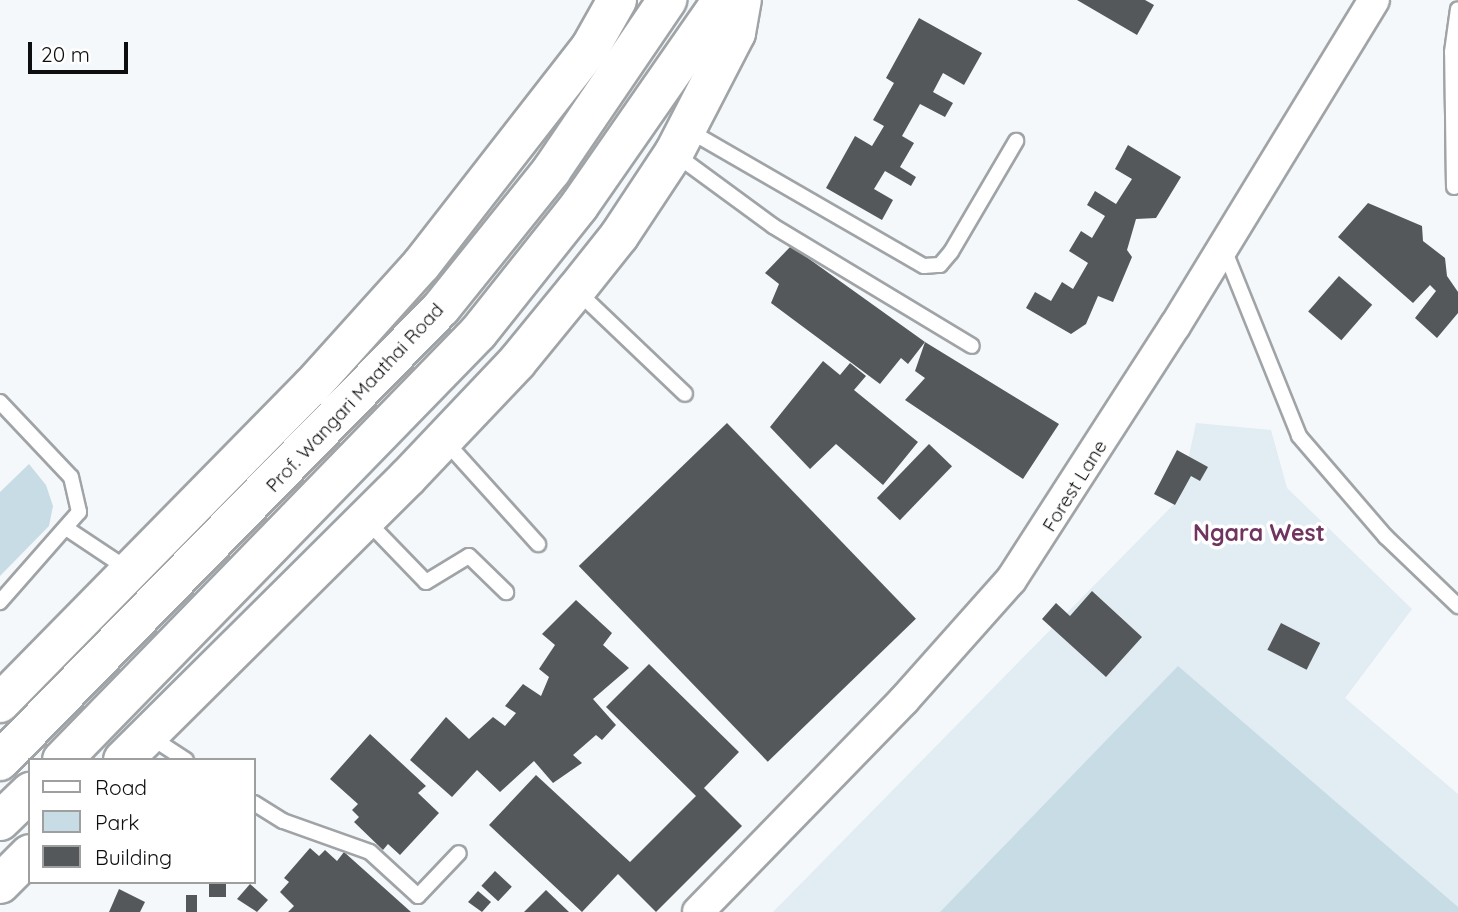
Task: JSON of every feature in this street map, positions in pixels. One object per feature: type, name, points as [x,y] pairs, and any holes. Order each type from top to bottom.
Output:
[{"type":"main road","points":[[0,703],[131,571],[421,265],[590,48],[617,0]]},
{"type":"main road","name":"Prof. Wangari Maathai Road","points":[[0,761],[295,463],[441,308],[551,171],[667,0]]},
{"type":"main road","points":[[64,758],[478,333],[579,206],[722,0]]},
{"type":"main road","points":[[135,748],[444,440],[576,290],[619,236],[680,141],[736,33],[741,0]]},
{"type":"main road","points":[[0,821],[28,794]]},
{"type":"main road","points":[[0,884],[28,856]]},
{"type":"street","name":"Forest Lane","points":[[698,912],[904,700],[1011,580],[1223,247],[1374,0]]},
{"type":"lane","points":[[1454,187],[1452,52],[1458,9]]},
{"type":"lane","points":[[680,141],[925,266],[940,265],[951,252],[1016,141]]},
{"type":"lane","points":[[680,141],[773,226],[972,346]]},
{"type":"lane","points":[[1223,247],[1299,436],[1386,537],[1458,607]]},
{"type":"lane","points":[[576,290],[685,394]]},
{"type":"lane","points":[[0,402],[71,477],[79,512],[0,602]]},
{"type":"lane","points":[[444,440],[538,544]]},
{"type":"lane","points":[[365,519],[426,582],[469,556],[506,592]]},
{"type":"lane","points":[[66,528],[131,571]]},
{"type":"lane","points":[[135,748],[178,758]]},
{"type":"lane","points":[[256,804],[283,821],[370,852],[418,896],[459,853]]},
{"type":"shaded area","points":[[1196,423],[1271,430],[1287,488],[1412,609],[1345,698],[1458,794],[1458,912],[773,912],[1180,498]]},
{"type":"green space","points":[[29,464],[46,485],[53,506],[49,526],[0,576],[0,492]]},
{"type":"green space","points":[[1178,666],[1458,907],[1458,912],[940,912]]},
{"type":"building","points":[[1077,0],[1145,0],[1154,5],[1137,35]]},
{"type":"building","points":[[919,18],[982,53],[964,85],[943,73],[933,92],[953,103],[945,117],[920,104],[902,136],[914,143],[900,167],[916,177],[911,186],[885,171],[874,189],[893,200],[882,220],[826,188],[855,136],[872,146],[884,126],[873,120],[894,83],[886,78]]},
{"type":"building","points":[[1128,145],[1181,177],[1156,218],[1136,219],[1127,250],[1132,257],[1113,302],[1098,296],[1086,324],[1071,334],[1026,308],[1035,292],[1051,301],[1062,282],[1073,289],[1088,263],[1069,251],[1081,231],[1092,238],[1105,216],[1087,205],[1095,191],[1116,204],[1132,179],[1115,169]]},
{"type":"building","points":[[1368,203],[1422,226],[1423,241],[1445,258],[1447,276],[1458,292],[1458,313],[1437,338],[1415,318],[1436,291],[1430,285],[1413,303],[1338,237]]},
{"type":"building","points":[[791,246],[925,342],[908,364],[901,358],[880,384],[771,303],[779,284],[765,273]]},
{"type":"building","points":[[1339,276],[1372,305],[1341,340],[1308,311]]},
{"type":"building","points":[[925,342],[1059,424],[1023,479],[905,400],[925,378],[915,371]]},
{"type":"building","points":[[823,361],[840,375],[850,363],[866,376],[854,390],[918,442],[883,485],[836,444],[810,469],[770,427]]},
{"type":"building","points":[[727,423],[916,619],[768,762],[579,566]]},
{"type":"building","points":[[929,444],[952,466],[900,520],[877,498]]},
{"type":"building","points":[[1177,450],[1208,467],[1200,481],[1191,476],[1175,505],[1154,494]]},
{"type":"building","points":[[1092,591],[1142,637],[1106,677],[1042,619],[1056,603],[1070,616]]},
{"type":"building","points":[[576,600],[612,633],[603,645],[629,668],[593,699],[616,725],[602,740],[596,735],[573,755],[582,763],[553,783],[534,761],[500,792],[477,770],[452,797],[410,760],[446,717],[469,739],[493,717],[505,726],[516,713],[505,706],[523,684],[541,696],[549,677],[539,669],[555,645],[542,634]]},
{"type":"building","points":[[1281,623],[1320,643],[1307,670],[1267,650]]},
{"type":"building","points":[[649,664],[739,752],[704,788],[742,826],[656,912],[618,874],[582,912],[489,825],[536,775],[630,862],[696,796],[606,707]]},
{"type":"building","points":[[370,734],[426,786],[418,793],[439,813],[400,855],[388,844],[383,850],[354,822],[359,817],[352,810],[358,804],[330,779]]},
{"type":"building","points":[[310,848],[319,856],[325,850],[337,861],[344,852],[411,912],[288,912],[294,906],[280,892],[289,882],[284,878]]},
{"type":"building","points":[[495,871],[512,887],[498,901],[481,886]]},
{"type":"building","points":[[209,884],[226,884],[226,897],[209,897]]},
{"type":"building","points":[[250,884],[268,900],[257,912],[237,899]]},
{"type":"building","points":[[119,889],[145,902],[140,912],[109,912]]},
{"type":"building","points":[[546,890],[569,912],[524,912]]},
{"type":"building","points":[[478,891],[491,902],[482,912],[468,902]]},
{"type":"building","points":[[186,895],[197,895],[197,912],[186,912]]},
{"type":"district","name":"Ngara West","points":[[1259,533]]}]
